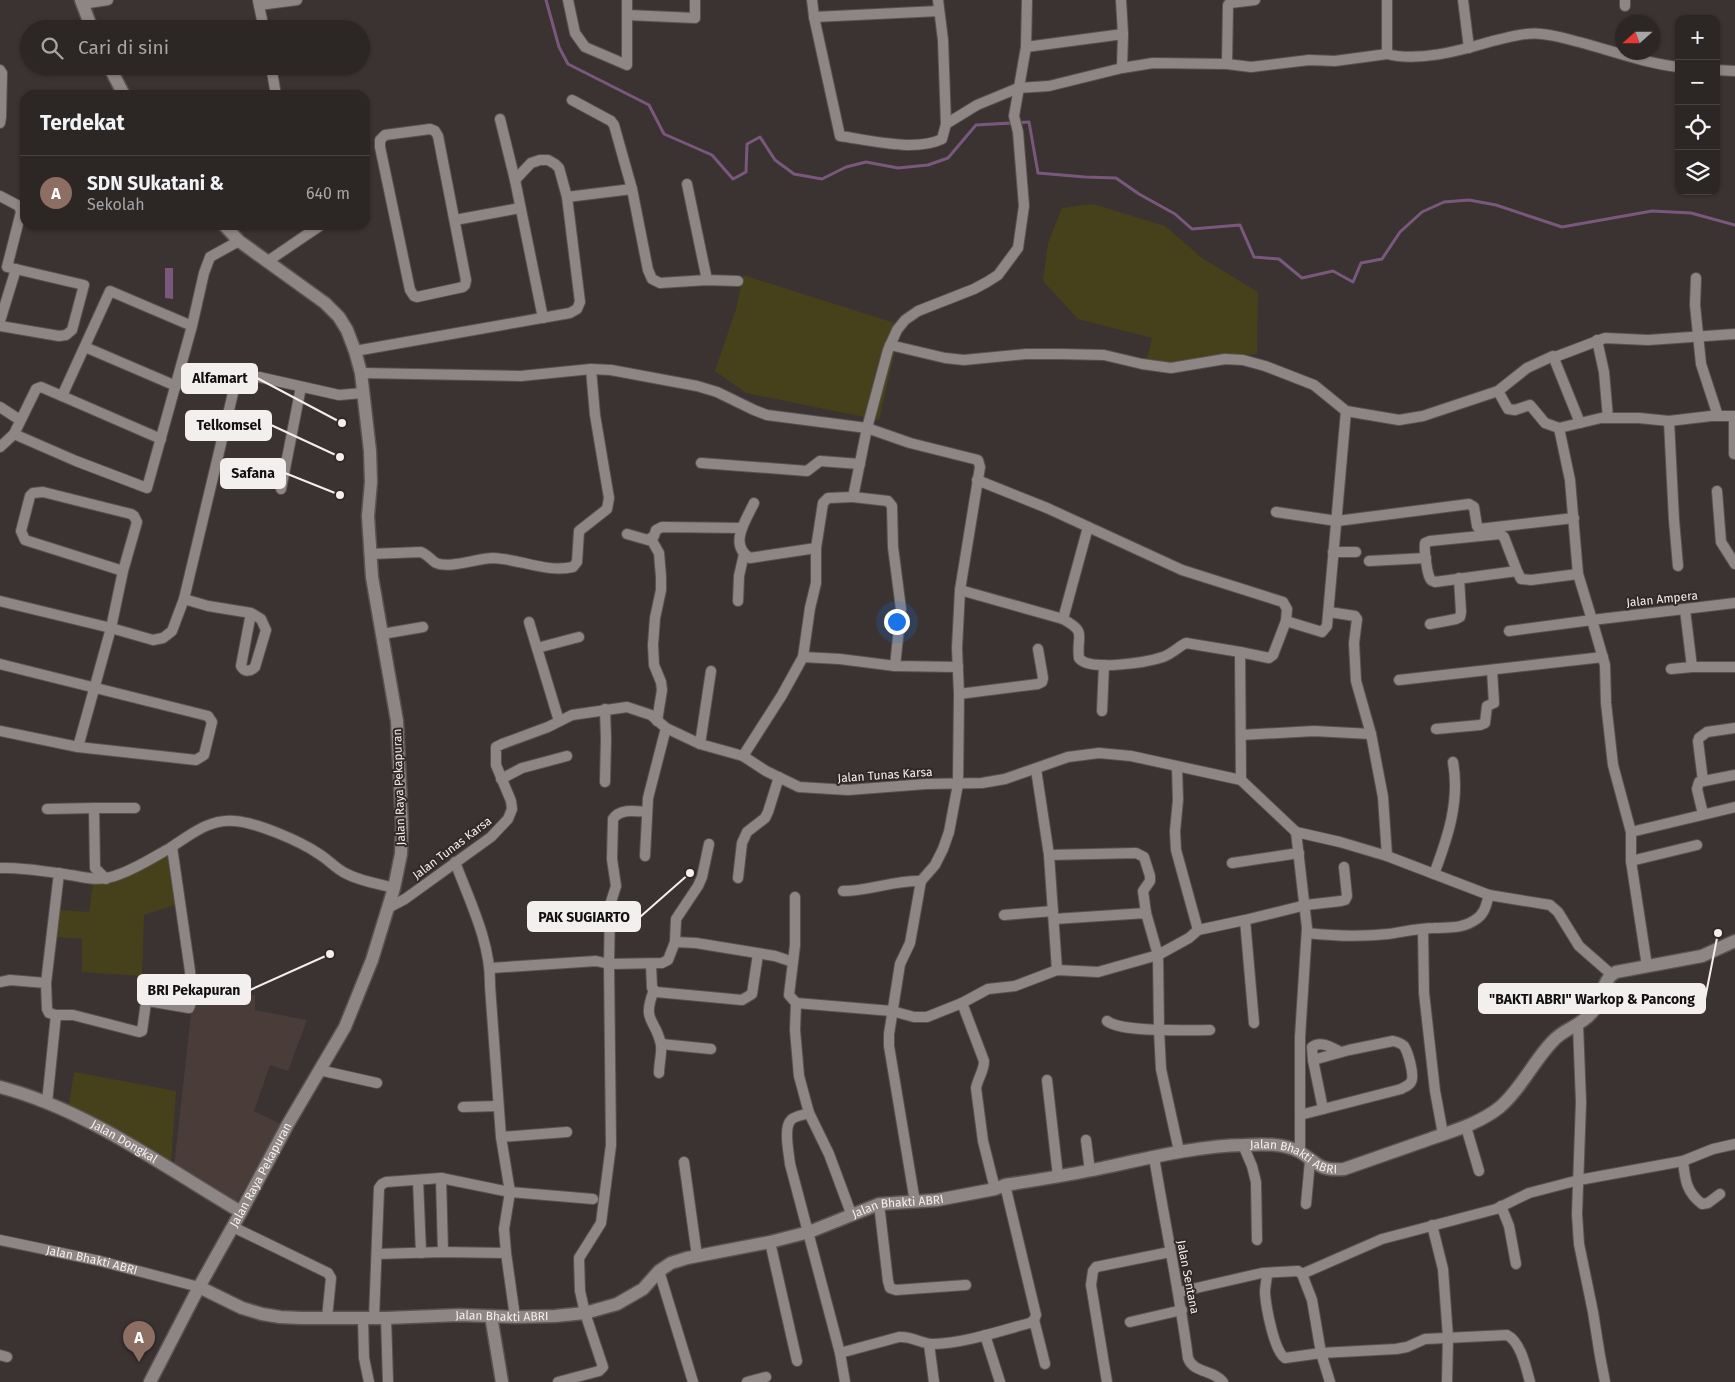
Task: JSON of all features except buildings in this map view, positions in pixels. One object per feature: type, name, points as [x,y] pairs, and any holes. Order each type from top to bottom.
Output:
[{"type":"street","points":[[89,20],[82,2],[108,0]]},
{"type":"street","points":[[262,20],[258,3],[297,0]]},
{"type":"street","points":[[568,0],[575,33],[586,47],[627,65],[627,0]]},
{"type":"street","points":[[627,15],[695,18],[695,0]]},
{"type":"street","points":[[812,0],[814,17],[840,136],[918,146],[933,144],[942,139],[946,124],[945,66],[939,5],[814,17]]},
{"type":"street","points":[[853,497],[868,428],[890,345],[897,330],[905,320],[918,311],[974,289],[998,275],[1018,248],[1024,206],[1018,132],[1014,116],[1026,47],[1027,0]]},
{"type":"street","points":[[1121,0],[1122,68]]},
{"type":"street","points":[[1228,64],[1228,5],[1230,3],[1255,0]]},
{"type":"street","points":[[1387,0],[1387,54]]},
{"type":"street","points":[[1463,0],[1469,48]]},
{"type":"street","points":[[1026,47],[1123,34]]},
{"type":"street","points":[[946,124],[977,106],[1018,88],[1049,86],[1122,68],[1153,63],[1228,64],[1251,67],[1309,60],[1335,61],[1387,54],[1407,57],[1469,48],[1516,36],[1542,34],[1611,51],[1652,64],[1675,67]]},
{"type":"street","points":[[0,70],[2,73],[2,118],[0,123]]},
{"type":"street","points":[[1720,70],[1735,71]]},
{"type":"street","points":[[114,75],[121,90]]},
{"type":"street","points":[[273,75],[275,90]]},
{"type":"street","points":[[572,100],[614,125],[632,189],[648,270],[652,279],[660,283],[707,280],[738,281]]},
{"type":"street","points":[[500,119],[515,180],[543,318]]},
{"type":"street","points":[[430,129],[435,131],[438,136],[455,220],[466,280],[465,284],[458,289],[414,296],[410,290],[380,147],[380,140],[385,135],[430,129]]},
{"type":"street","points":[[355,351],[570,313],[577,309],[580,302],[568,197],[559,168],[548,160],[540,160],[531,163],[515,180]]},
{"type":"street","points":[[686,184],[707,280]]},
{"type":"street","points":[[568,197],[632,189]]},
{"type":"street","points":[[0,196],[19,206],[20,209]]},
{"type":"street","points":[[455,220],[520,208]]},
{"type":"street","points":[[0,321],[8,267],[20,216]]},
{"type":"street","name":"Jalan Raya Pekapuran","points":[[150,1382],[199,1287],[288,1124],[345,1026],[358,999],[394,888],[401,854],[402,835],[397,721],[372,577],[368,516],[371,482],[370,451],[361,373],[355,351],[343,323],[325,302],[239,241],[229,230]]},
{"type":"street","points":[[268,262],[314,230]]},
{"type":"street","points":[[14,434],[76,461],[147,488],[192,326],[204,273],[210,257],[239,241]]},
{"type":"street","points":[[0,326],[59,336],[66,335],[72,330],[84,285],[8,267]]},
{"type":"street","points":[[1696,278],[1695,306],[1701,364],[1718,416]]},
{"type":"street","points":[[62,396],[110,290],[192,326]]},
{"type":"street","points":[[890,345],[945,358],[964,360],[1026,354],[1061,354],[1104,356],[1171,368],[1225,360],[1243,360],[1265,366],[1314,385],[1346,412],[1399,420],[1423,416],[1498,391],[1527,368],[1551,356],[1555,357],[1597,340],[1613,337],[1648,340],[1735,334]]},
{"type":"street","points":[[1597,340],[1604,372],[1608,418]]},
{"type":"street","points":[[85,347],[176,386]]},
{"type":"street","points":[[1555,357],[1580,423]]},
{"type":"street","points":[[370,554],[421,552],[436,562],[446,564],[494,558],[553,568],[573,567],[577,562],[579,531],[607,509],[609,498],[595,415],[591,369]]},
{"type":"street","points":[[361,373],[521,376],[591,369],[611,370],[698,386],[767,415],[868,428],[910,442],[978,460],[980,467],[960,590],[958,784],[949,832],[943,849],[934,865],[920,881],[910,943],[900,964],[892,1011],[889,1046],[915,1202]]},
{"type":"street","points":[[0,601],[153,640],[163,638],[172,631],[184,599],[234,389],[238,382],[248,377],[259,377],[338,395],[363,394]]},
{"type":"street","points":[[281,489],[301,387]]},
{"type":"street","points":[[0,447],[14,434],[36,389],[41,388],[161,439]]},
{"type":"street","points":[[1498,391],[1508,409],[1515,410],[1530,405],[1545,423],[1559,428],[1608,418],[1639,418],[1669,421],[1735,416],[1734,454]]},
{"type":"street","points":[[0,407],[20,420]]},
{"type":"street","points":[[1286,621],[1322,632],[1327,626],[1346,412]]},
{"type":"street","points":[[1669,421],[1678,566]]},
{"type":"street","points":[[1559,428],[1570,480],[1578,574],[1603,657],[1613,765],[1631,832],[1631,862],[1647,966]]},
{"type":"street","points":[[701,463],[807,471],[820,461],[860,464]]},
{"type":"street","points":[[960,590],[1063,620],[1078,629],[1081,661],[1104,665],[1162,657],[1186,643],[1269,658],[1273,656],[1286,621],[1287,609],[1283,602],[1182,570],[1047,508],[977,480]]},
{"type":"street","points":[[1717,491],[1721,542],[1735,564]]},
{"type":"street","points":[[78,747],[111,628],[123,571],[137,522],[134,516],[43,492],[33,493],[30,496],[21,531],[25,540],[123,571]]},
{"type":"street","points":[[743,756],[803,657],[810,608],[816,583],[816,548],[825,500],[853,497],[888,501],[892,506],[893,547],[901,609],[895,666]]},
{"type":"street","points":[[754,503],[742,528],[740,547],[744,554],[750,558],[816,548]]},
{"type":"street","points":[[1276,512],[1337,521],[1465,504],[1474,507],[1476,525],[1479,529],[1574,518]]},
{"type":"street","points":[[651,539],[656,530],[662,527],[742,528]]},
{"type":"street","points":[[1063,620],[1088,527]]},
{"type":"street","points":[[627,534],[651,539]]},
{"type":"street","points":[[1517,572],[1435,582],[1429,578],[1425,543],[1500,534],[1504,537],[1521,579],[1578,574]]},
{"type":"street","points":[[651,539],[658,553],[661,577],[661,590],[655,618],[653,644],[654,665],[662,682],[657,721]]},
{"type":"street","points":[[1333,552],[1356,552]]},
{"type":"street","points":[[738,601],[739,576],[744,554]]},
{"type":"street","points":[[1369,560],[1426,558]]},
{"type":"street","points":[[1430,624],[1456,620],[1460,617],[1459,578]]},
{"type":"street","points":[[184,599],[208,606],[251,613],[261,619],[266,630],[255,667],[248,671],[244,670],[241,666],[251,613]]},
{"type":"street","name":"Jalan Ampera","points":[[1509,631],[1735,603]]},
{"type":"street","points":[[1685,610],[1692,667]]},
{"type":"street","points":[[1329,612],[1355,616],[1358,623],[1354,643],[1356,681],[1371,734],[1383,797],[1387,856]]},
{"type":"street","points":[[529,622],[558,721]]},
{"type":"street","points":[[382,634],[423,627]]},
{"type":"street","points":[[537,648],[579,636]]},
{"type":"street","points":[[959,694],[1042,682],[1038,649]]},
{"type":"street","points":[[1240,652],[1241,780],[1296,832],[1340,842],[1387,856],[1489,894],[1550,905],[1558,912],[1579,946],[1611,974],[1702,956],[1735,942]]},
{"type":"street","points":[[803,657],[840,659],[895,666],[958,667]]},
{"type":"street","points":[[1399,680],[1603,657]]},
{"type":"street","points":[[0,664],[208,716],[212,722],[204,755],[196,760],[78,747],[0,731]]},
{"type":"street","points":[[1102,711],[1104,665]]},
{"type":"street","points":[[1671,669],[1735,667]]},
{"type":"street","points":[[1436,728],[1482,725],[1485,723],[1486,706],[1494,702],[1492,670]]},
{"type":"street","points":[[700,744],[710,671]]},
{"type":"street","name":"Jalan Tunas Karsa","points":[[388,908],[405,899],[491,837],[508,819],[512,809],[511,801],[496,765],[496,747],[548,727],[577,713],[627,706],[651,715],[666,728],[700,744],[743,756],[799,787],[832,790],[926,784],[982,783],[1005,779],[1068,756],[1099,753],[1131,756],[1177,767],[1230,776],[1241,780]]},
{"type":"street","points":[[605,709],[605,782]]},
{"type":"street","points":[[645,856],[648,798],[666,728]]},
{"type":"street","points":[[1703,781],[1699,738],[1707,732],[1735,728]]},
{"type":"street","points":[[1241,735],[1314,731],[1371,734]]},
{"type":"street","points":[[501,778],[522,768],[567,756]]},
{"type":"street","points":[[1434,874],[1446,840],[1455,805],[1456,778],[1453,762]]},
{"type":"street","points":[[1177,767],[1176,850],[1198,930]]},
{"type":"street","points":[[1036,769],[1049,855],[1057,970]]},
{"type":"street","points":[[1703,814],[1697,789],[1700,782],[1735,775]]},
{"type":"street","points":[[738,878],[742,843],[747,832],[765,818],[779,777]]},
{"type":"street","points":[[1631,832],[1735,807]]},
{"type":"street","points":[[94,808],[95,868],[106,879]]},
{"type":"street","points":[[47,809],[135,808]]},
{"type":"street","points":[[558,1382],[602,1369],[580,1292],[579,1258],[601,1223],[610,1145],[609,964],[610,905],[616,886],[612,859],[614,819],[621,812],[647,812]]},
{"type":"street","points":[[0,868],[59,873],[86,879],[106,879],[121,874],[208,825],[223,821],[236,821],[271,830],[319,854],[348,875],[394,888]]},
{"type":"street","points":[[1296,832],[1306,905],[1307,933],[1300,1037],[1300,1115],[1305,1156],[1306,1204]]},
{"type":"street","points":[[491,968],[596,961],[609,964],[651,964],[668,960],[675,942],[676,919],[700,882],[709,844]]},
{"type":"street","points":[[1631,862],[1697,845]]},
{"type":"street","points":[[59,873],[46,983],[48,1011],[56,1015],[73,1015],[139,1032],[142,1031],[146,1002],[188,1008],[192,1000],[190,971],[172,846]]},
{"type":"street","points":[[1049,855],[1136,853],[1141,854],[1146,861],[1150,881],[1143,891],[1146,913],[1158,955],[1161,1069],[1179,1151]]},
{"type":"street","points":[[1232,863],[1299,853]]},
{"type":"street","points":[[455,862],[486,947],[491,968],[490,986],[498,1106],[510,1192],[504,1229],[514,1318]]},
{"type":"street","points":[[795,897],[795,945],[789,995],[796,1003],[892,1011],[914,1017],[927,1018],[988,989],[1015,986],[1057,970],[1098,972],[1158,955],[1189,938],[1198,930],[1306,905],[1345,900],[1347,896],[1344,867]]},
{"type":"street","points":[[843,891],[856,891],[905,881],[920,881]]},
{"type":"street","points":[[1307,933],[1348,936],[1459,927],[1476,920],[1484,912],[1489,894]]},
{"type":"street","points":[[1004,915],[1146,913]]},
{"type":"street","points":[[1245,920],[1254,1023]]},
{"type":"street","points":[[1423,929],[1424,993],[1435,1092],[1443,1134]]},
{"type":"street","points":[[675,942],[696,943],[775,956],[793,962]]},
{"type":"street","points":[[654,990],[742,1000],[752,994],[758,954]]},
{"type":"street","points":[[651,964],[651,984],[654,990],[648,1014],[660,1044],[659,1073]]},
{"type":"street","name":"Jalan Bhakti ABRI","points":[[0,1240],[92,1259],[199,1287],[227,1302],[262,1314],[300,1318],[491,1316],[514,1318],[585,1312],[602,1309],[643,1290],[659,1271],[672,1263],[809,1232],[879,1204],[937,1200],[1179,1151],[1243,1145],[1272,1145],[1305,1156],[1322,1168],[1331,1170],[1344,1169],[1466,1126],[1487,1116],[1501,1106],[1513,1094],[1552,1042],[1560,1034],[1578,1025],[1595,1009],[1602,996],[1607,979],[1611,974]]},
{"type":"street","points":[[0,982],[10,980],[46,983]]},
{"type":"street","points":[[796,1003],[794,1030],[799,1076],[809,1113],[829,1154],[852,1216]]},
{"type":"street","points":[[962,1003],[984,1061],[984,1067],[977,1081],[976,1088],[983,1141],[1000,1187],[1036,1315],[1034,1320],[1045,1364]]},
{"type":"street","points":[[47,1103],[56,1015]]},
{"type":"street","points":[[1107,1021],[1116,1025],[1159,1030],[1210,1030]]},
{"type":"street","points":[[1578,1025],[1581,1102],[1577,1214],[1578,1244],[1594,1312],[1600,1356],[1606,1382]]},
{"type":"street","points":[[1300,1115],[1401,1089],[1410,1084],[1412,1079],[1412,1070],[1404,1047],[1400,1042],[1393,1041],[1313,1060]]},
{"type":"street","points":[[1323,1109],[1312,1047],[1320,1043],[1341,1052]]},
{"type":"street","points":[[660,1044],[711,1049]]},
{"type":"street","points":[[319,1070],[377,1083]]},
{"type":"street","points":[[1047,1080],[1058,1176]]},
{"type":"street","name":"Jalan Dongkal","points":[[0,1087],[47,1103],[76,1116],[123,1141],[241,1212]]},
{"type":"street","points":[[463,1106],[498,1106]]},
{"type":"street","points":[[809,1113],[792,1119],[789,1122],[787,1140],[790,1164],[840,1353],[845,1382]]},
{"type":"street","points":[[1466,1126],[1479,1170]]},
{"type":"street","points":[[501,1138],[567,1132]]},
{"type":"street","points":[[1086,1140],[1090,1170]]},
{"type":"street","points":[[1302,1274],[1382,1239],[1501,1206],[1529,1193],[1579,1180],[1683,1161],[1713,1149],[1735,1144]]},
{"type":"street","points":[[1243,1145],[1252,1166],[1256,1182],[1257,1240]]},
{"type":"street","name":"Jalan Sentana","points":[[1154,1157],[1190,1364],[1215,1374],[1223,1382]]},
{"type":"street","points":[[1683,1161],[1685,1177],[1693,1197],[1702,1204],[1708,1203],[1720,1194]]},
{"type":"street","points":[[684,1162],[697,1256]]},
{"type":"street","points":[[441,1178],[443,1252]]},
{"type":"street","points":[[369,1382],[364,1358],[374,1318],[379,1188],[382,1184],[386,1182],[441,1178],[510,1192],[593,1199]]},
{"type":"street","points":[[418,1180],[421,1253]]},
{"type":"street","points":[[879,1204],[890,1288],[896,1290],[966,1284]]},
{"type":"street","points":[[1501,1206],[1509,1226],[1516,1264]]},
{"type":"street","points":[[1432,1225],[1443,1269],[1448,1337],[1447,1382]]},
{"type":"street","points":[[233,1227],[328,1273],[331,1278],[327,1318]]},
{"type":"street","points":[[770,1242],[797,1361]]},
{"type":"street","points":[[1107,1382],[1091,1285],[1093,1271],[1096,1267],[1170,1252]]},
{"type":"street","points":[[377,1254],[506,1253]]},
{"type":"street","points":[[659,1271],[693,1382]]},
{"type":"street","points":[[1179,1292],[1268,1273],[1298,1271],[1302,1274],[1312,1300],[1321,1352],[1330,1382]]},
{"type":"street","points":[[1268,1273],[1265,1293],[1270,1321],[1282,1357],[1288,1358],[1321,1352],[1396,1349],[1407,1347],[1425,1339],[1507,1336],[1518,1346],[1530,1382]]},
{"type":"street","points":[[1130,1322],[1182,1310]]},
{"type":"street","points":[[491,1316],[502,1382]]},
{"type":"street","points":[[374,1318],[388,1382]]},
{"type":"street","points":[[840,1353],[909,1336],[929,1344],[947,1343],[985,1335],[1030,1323],[1034,1320]]},
{"type":"street","points":[[985,1335],[1000,1382]]},
{"type":"street","points":[[929,1344],[934,1382]]},
{"type":"street","points":[[747,1382],[766,1377]]},
{"type":"shaded area","points":[[1093,204],[1165,226],[1202,258],[1258,292],[1257,354],[1208,359],[1183,365],[1146,363],[1152,338],[1078,319],[1043,281],[1048,243],[1062,208]]},
{"type":"shaded area","points":[[165,268],[173,268],[173,299],[165,298]]},
{"type":"shaded area","points":[[743,275],[901,325],[879,420],[746,393],[715,371],[737,306]]},
{"type":"shaded area","points":[[168,856],[175,905],[144,915],[142,976],[82,972],[82,939],[57,937],[59,910],[89,912],[93,883],[138,871]]},
{"type":"shaded area","points":[[194,987],[255,995],[255,1010],[307,1020],[288,1071],[270,1065],[254,1111],[281,1124],[235,1205],[174,1167]]},
{"type":"shaded area","points":[[74,1072],[176,1091],[171,1163],[109,1129],[69,1104]]},
{"type":"waterway","points":[[546,0],[559,47],[568,64],[649,105],[664,134],[712,155],[733,179],[746,172],[747,144],[760,137],[775,160],[794,174],[822,179],[846,167],[866,162],[898,168],[928,165],[948,158],[976,125],[1029,122],[1038,173],[1116,178],[1139,194],[1175,214],[1192,229],[1240,225],[1254,257],[1279,259],[1302,278],[1333,271],[1353,282],[1361,263],[1382,259],[1400,232],[1422,212],[1444,202],[1469,200],[1496,205],[1562,227],[1652,211],[1691,213],[1735,225]]},
{"type":"place","name":"Alfamart","points":[[342,423]]},
{"type":"place","name":"Telkomsel","points":[[340,457]]},
{"type":"place","name":"Safana","points":[[340,495]]},
{"type":"place","name":"PAK SUGIARTO","points":[[690,873]]},
{"type":"place","name":"\"BAKTI ABRI\" Warkop & Pancong","points":[[1718,933]]},
{"type":"place","name":"BRI Pekapuran","points":[[330,954]]},
{"type":"place","name":"SDN SUkatani &","points":[[139,1362]]}]
